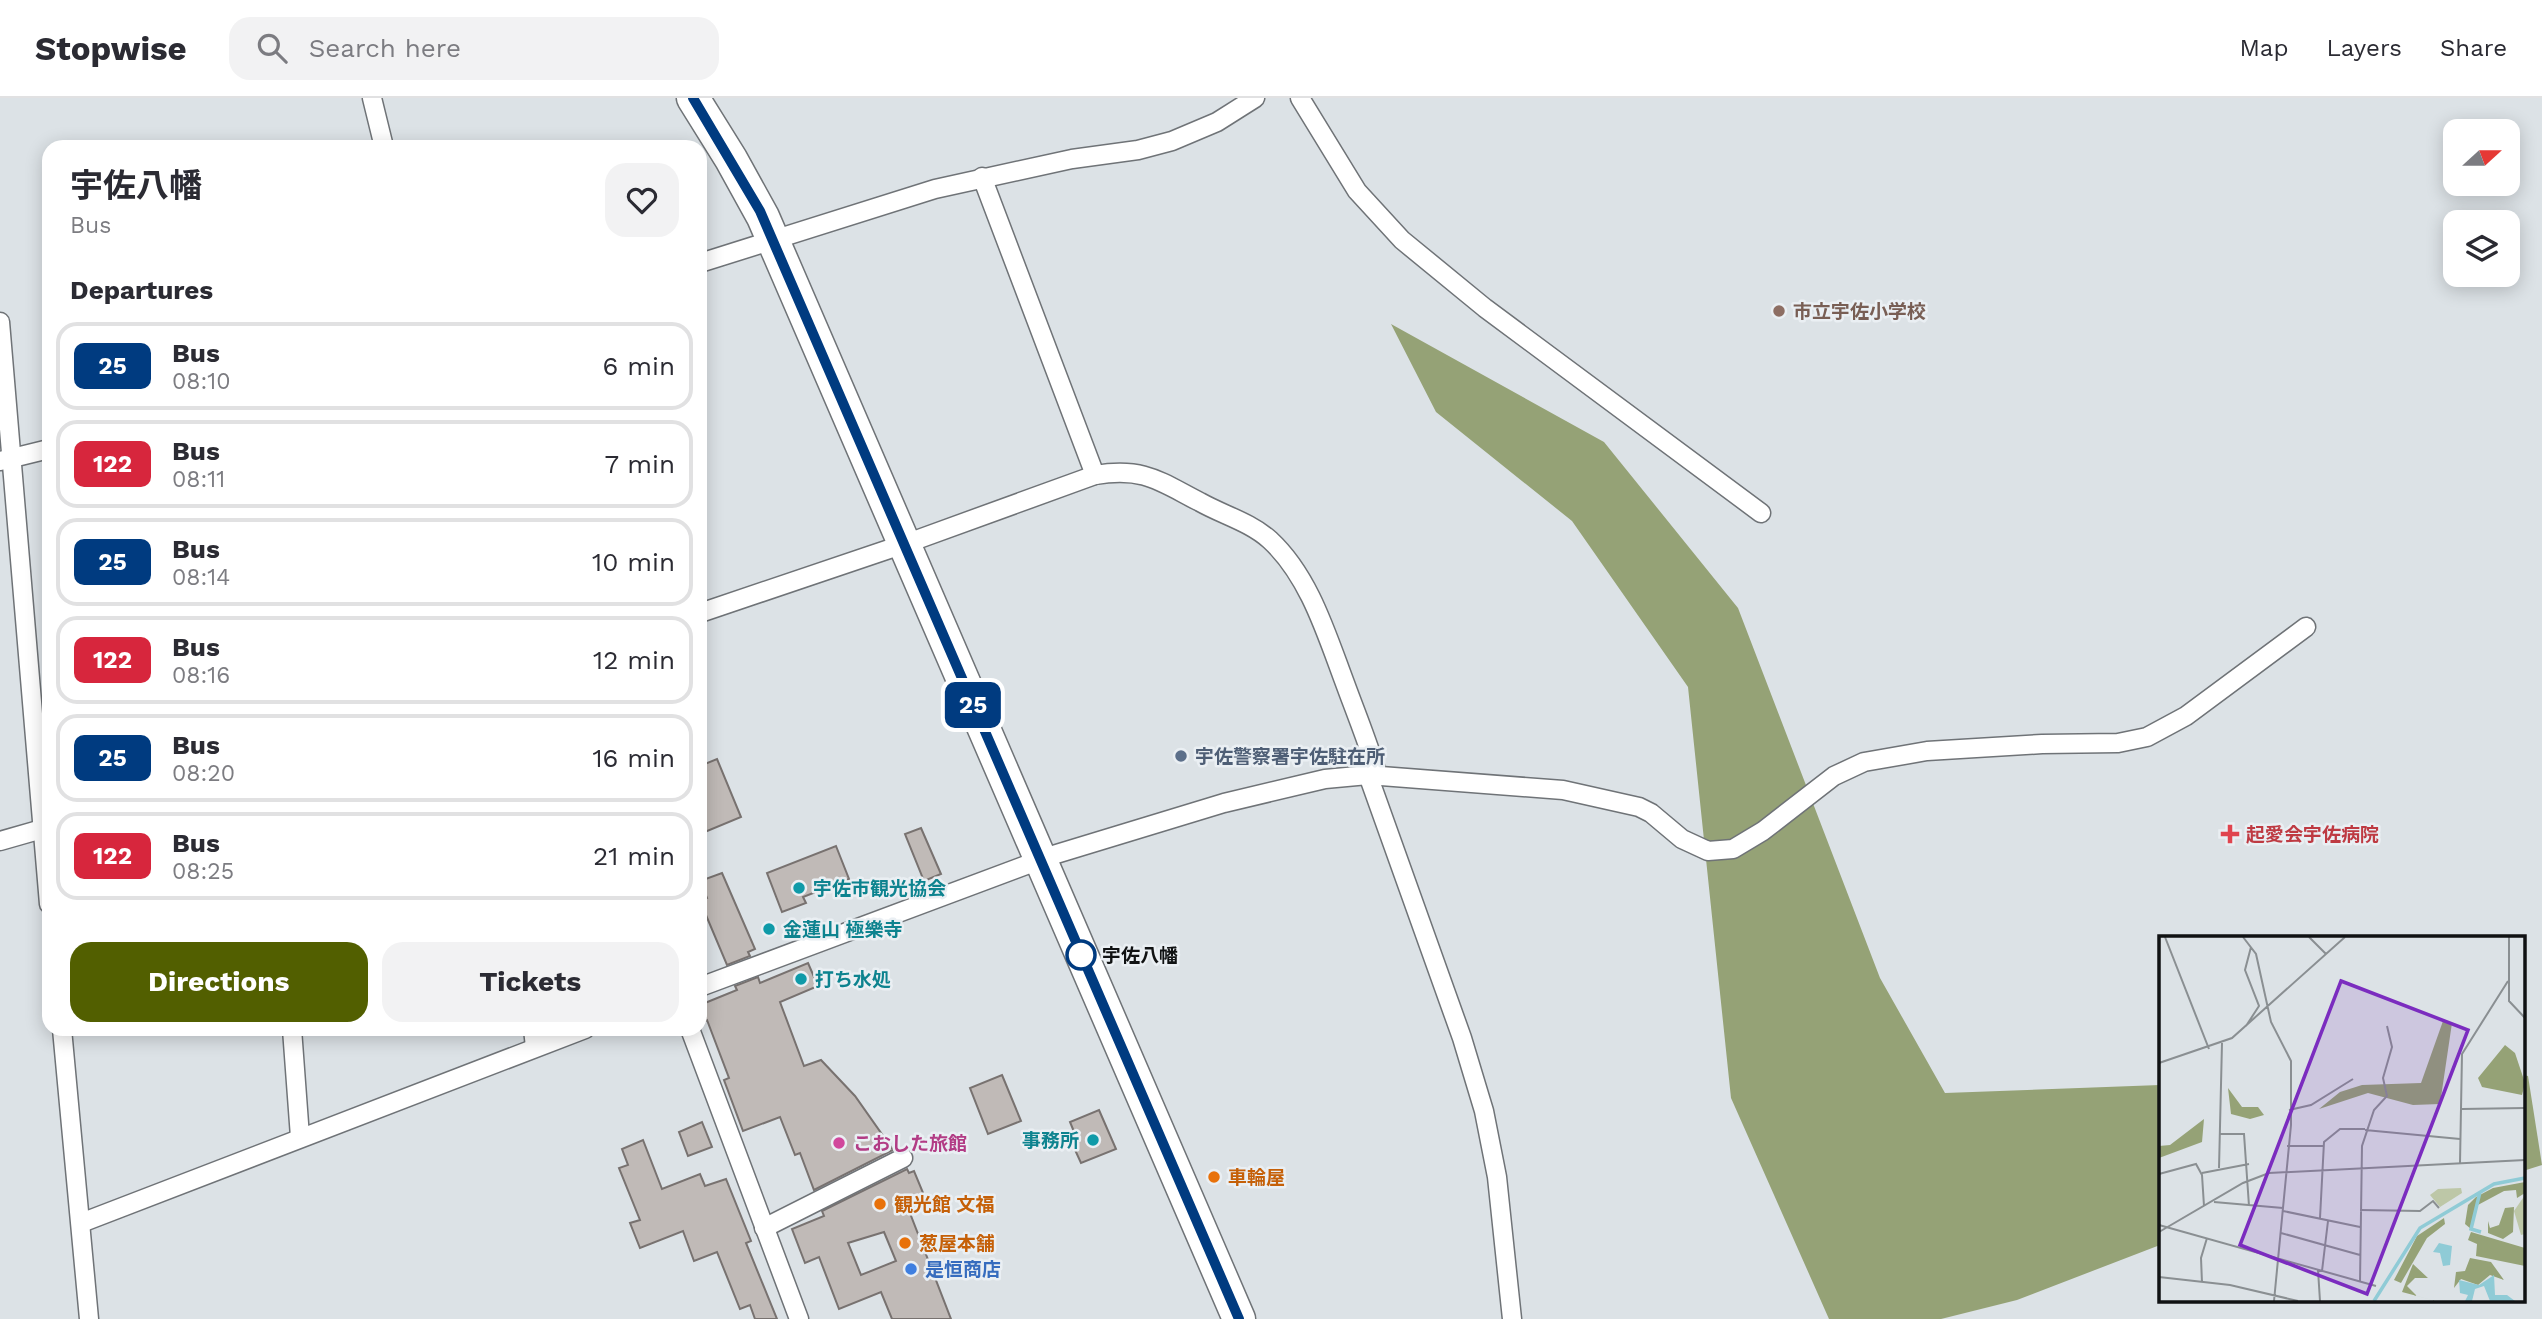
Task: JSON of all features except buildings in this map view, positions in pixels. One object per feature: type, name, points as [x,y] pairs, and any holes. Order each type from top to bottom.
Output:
[{"type":"highway","points":[[693,98],[731,159],[773,240],[1239,1319]]},
{"type":"street","points":[[372,98],[382,140]]},
{"type":"street","points":[[707,261],[863,211],[982,177],[1072,159],[1138,150],[1172,141],[1217,122],[1255,98]]},
{"type":"street","points":[[1300,98],[1335,160],[1357,191],[1402,240],[1485,309],[1761,513]]},
{"type":"street","points":[[982,177],[1095,475]]},
{"type":"street","points":[[0,322],[6,460],[42,830],[0,841]]},
{"type":"street","points":[[6,460],[42,451]]},
{"type":"street","points":[[707,612],[1095,475],[1118,471],[1139,473],[1160,480],[1250,526],[1270,540],[1291,564],[1320,616],[1462,1038],[1484,1111],[1497,1177],[1512,1319]]},
{"type":"street","points":[[707,984],[1040,859],[1224,803],[1325,779],[1373,776],[1563,790],[1630,804],[1651,813],[1682,839],[1708,851],[1721,852],[1746,843],[1834,776],[1864,762],[1927,751],[2042,744],[2118,743],[2147,737],[2186,716],[2306,626]]},
{"type":"street","points":[[63,1036],[89,1319]]},
{"type":"street","points":[[293,1036],[300,1137]]},
{"type":"street","points":[[534,1036],[536,1047]]},
{"type":"street","points":[[81,1223],[566,1036]]},
{"type":"street","points":[[693,1036],[799,1319]]},
{"type":"street","points":[[764,1228],[903,1158]]},
{"type":"green space","points":[[1391,324],[1604,442],[1738,608],[1880,978],[1945,1093],[2159,1085],[2159,1245],[2017,1300],[1941,1319],[1829,1319],[1731,1098],[1688,687],[1572,521],[1436,412]]},
{"type":"green space","points":[[2524,1075],[2528,1076],[2542,1165],[2524,1171]]},
{"type":"bus line","name":"25","points":[[693,98],[760,211],[1239,1319]]},
{"type":"place","name":"市立宇佐小学校","points":[[1779,311]]},
{"type":"place","name":"宇佐警察署宇佐駐在所","points":[[1181,756]]},
{"type":"place","name":"起愛会宇佐病院","points":[[2230,834]]},
{"type":"place","name":"宇佐市観光協会","points":[[799,888]]},
{"type":"place","name":"金蓮山 極樂寺","points":[[769,929]]},
{"type":"place","name":"宇佐八幡","points":[[1081,955]]},
{"type":"place","name":"打ち水処","points":[[801,979]]},
{"type":"place","name":"事務所","points":[[1093,1140]]},
{"type":"place","name":"こおした旅館","points":[[839,1143]]},
{"type":"place","name":"車輪屋","points":[[1214,1177]]},
{"type":"place","name":"観光館 文福","points":[[880,1204]]},
{"type":"place","name":"葱屋本舗","points":[[905,1243]]},
{"type":"place","name":"是恒商店","points":[[911,1269]]}]
